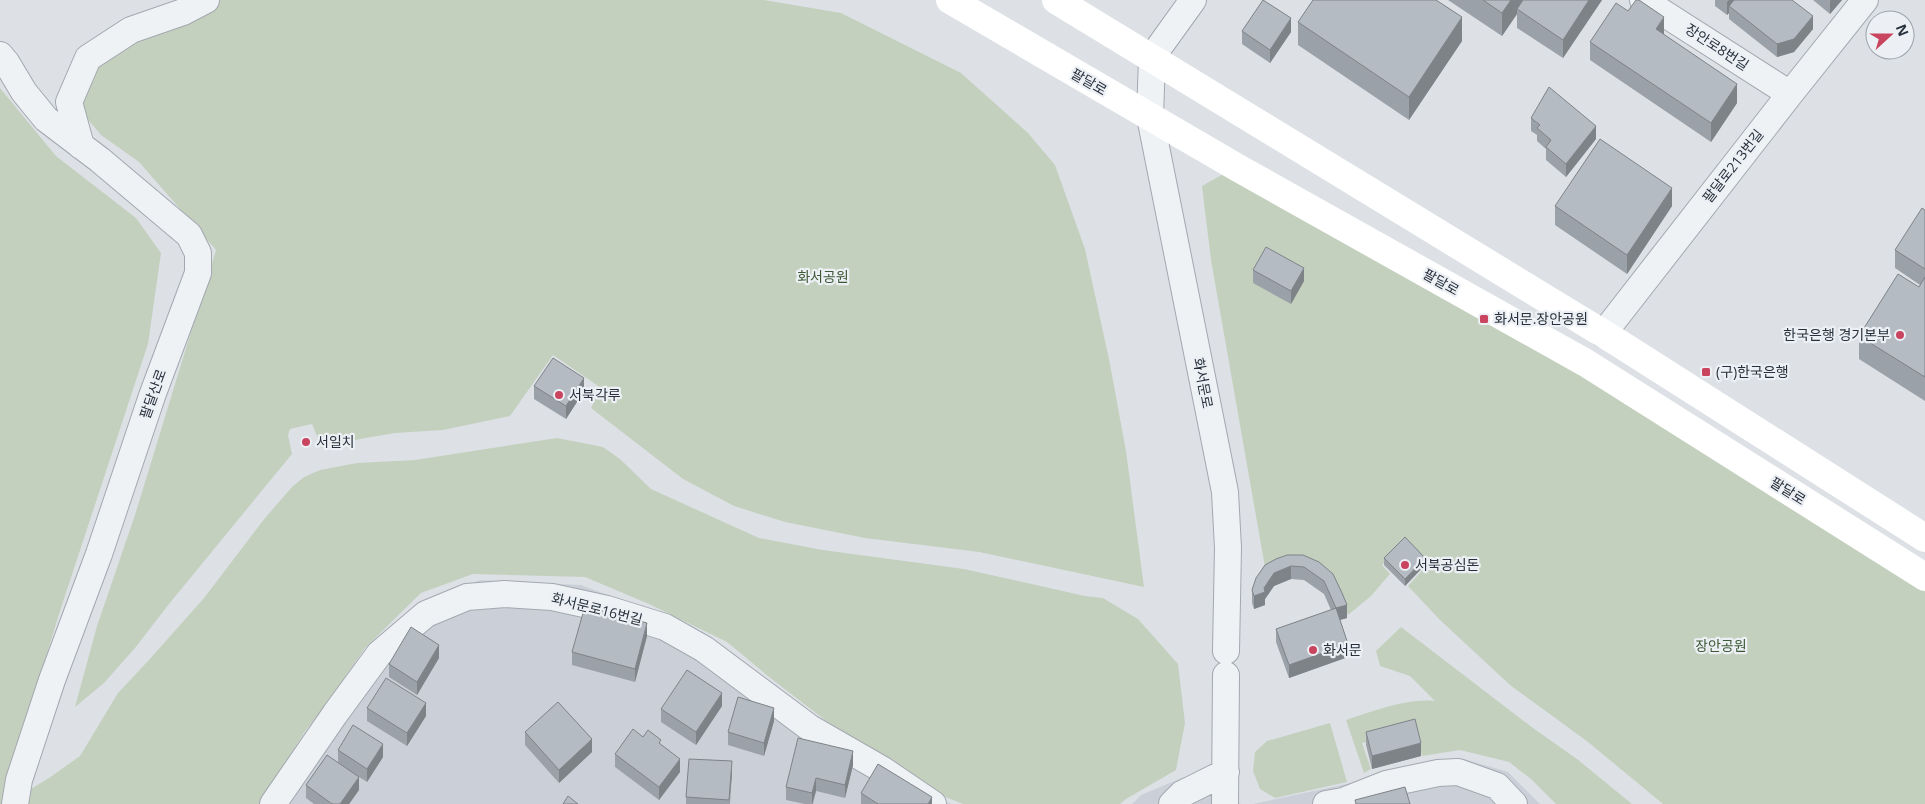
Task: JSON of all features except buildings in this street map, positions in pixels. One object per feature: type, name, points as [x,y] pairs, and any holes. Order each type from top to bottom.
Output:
[{"type":"main road","name":"팔달로","points":[[950,0],[1150,118],[1586,363],[1925,577]]},
{"type":"main road","points":[[1056,0],[1082,10],[1152,57],[1603,334],[1925,538]]},
{"type":"street","points":[[81,146],[69,102],[88,58],[131,30],[183,12],[206,0]]},
{"type":"street","points":[[1152,57],[1193,0]]},
{"type":"street","name":"장안로8번길","points":[[1643,0],[1790,94]]},
{"type":"street","name":"팔달로213번길","points":[[1603,334],[1865,0]]},
{"type":"street","name":"팔달산로","points":[[0,54],[24,92],[46,119],[100,160],[188,235],[198,253],[198,272],[152,396],[99,554],[52,680],[19,780],[14,804]]},
{"type":"street","name":"화서문로","points":[[1152,57],[1150,118],[1225,492],[1228,548],[1224,804]]},
{"type":"street","name":"화서문로16번길","points":[[273,804],[334,714],[379,654],[426,614],[467,597],[506,594],[552,596],[607,609],[665,627],[704,649],[810,728],[883,770],[933,804]]},
{"type":"street","points":[[1172,804],[1182,794],[1226,772]]},
{"type":"street","points":[[1338,803],[1386,784],[1438,773],[1458,772],[1497,786],[1514,804]]},
{"type":"shaded area","points":[[480,580],[581,585],[642,608],[798,711],[940,800],[952,804],[265,804],[427,601]]},
{"type":"shaded area","points":[[1464,759],[1508,772],[1540,804],[1253,804]]},
{"type":"shaded area","points":[[1184,777],[1241,804],[1132,804],[1141,795]]},
{"type":"green space","name":"화서공원","points":[[204,0],[764,0],[841,13],[961,73],[1028,133],[1055,165],[1085,249],[1109,359],[1126,451],[1144,587],[979,552],[865,538],[785,522],[734,506],[683,479],[591,408],[601,388],[553,355],[510,416],[443,430],[395,433],[322,448],[312,424],[290,429],[288,435],[292,454],[135,648],[104,683],[75,707],[97,626],[135,515],[216,250],[139,162],[101,135],[73,102],[75,73]]},
{"type":"green space","points":[[0,88],[56,156],[136,218],[161,253],[148,344],[60,611],[16,755],[5,804],[0,804]]},
{"type":"green space","name":"장안공원","points":[[1225,173],[1581,371],[1925,587],[1925,804],[1663,804],[1588,742],[1510,685],[1440,620],[1408,586],[1428,564],[1405,541],[1382,565],[1390,574],[1371,596],[1348,615],[1334,586],[1266,573],[1211,260],[1202,186]]},
{"type":"green space","points":[[557,438],[603,447],[620,459],[651,489],[759,538],[823,550],[964,569],[1085,596],[1103,598],[1138,619],[1178,664],[1185,723],[1176,770],[1120,804],[963,804],[933,792],[838,730],[727,642],[649,604],[585,577],[473,574],[421,593],[365,648],[328,702],[306,730],[259,804],[6,804],[49,778],[80,756],[118,693],[204,598],[265,518],[292,487],[304,477],[320,470],[357,463],[415,460]]},
{"type":"green space","points":[[1401,627],[1533,728],[1577,759],[1632,804],[1556,804],[1531,779],[1509,762],[1460,750],[1422,756],[1417,730],[1362,743],[1371,769],[1364,773],[1346,720],[1401,703],[1435,701],[1410,676],[1380,666],[1376,651]]},
{"type":"green space","points":[[1330,723],[1347,782],[1275,798],[1260,789],[1253,771],[1255,752],[1267,741]]},
{"type":"place","name":"화서문.장안공원","points":[[1484,319]]},
{"type":"place","name":"한국은행 경기본부","points":[[1900,335]]},
{"type":"place","name":"(구)한국은행","points":[[1706,372]]},
{"type":"place","name":"서북각루","points":[[559,395]]},
{"type":"place","name":"서일치","points":[[306,442]]},
{"type":"place","name":"서북공심돈","points":[[1405,565]]},
{"type":"place","name":"화서문","points":[[1313,650]]}]
